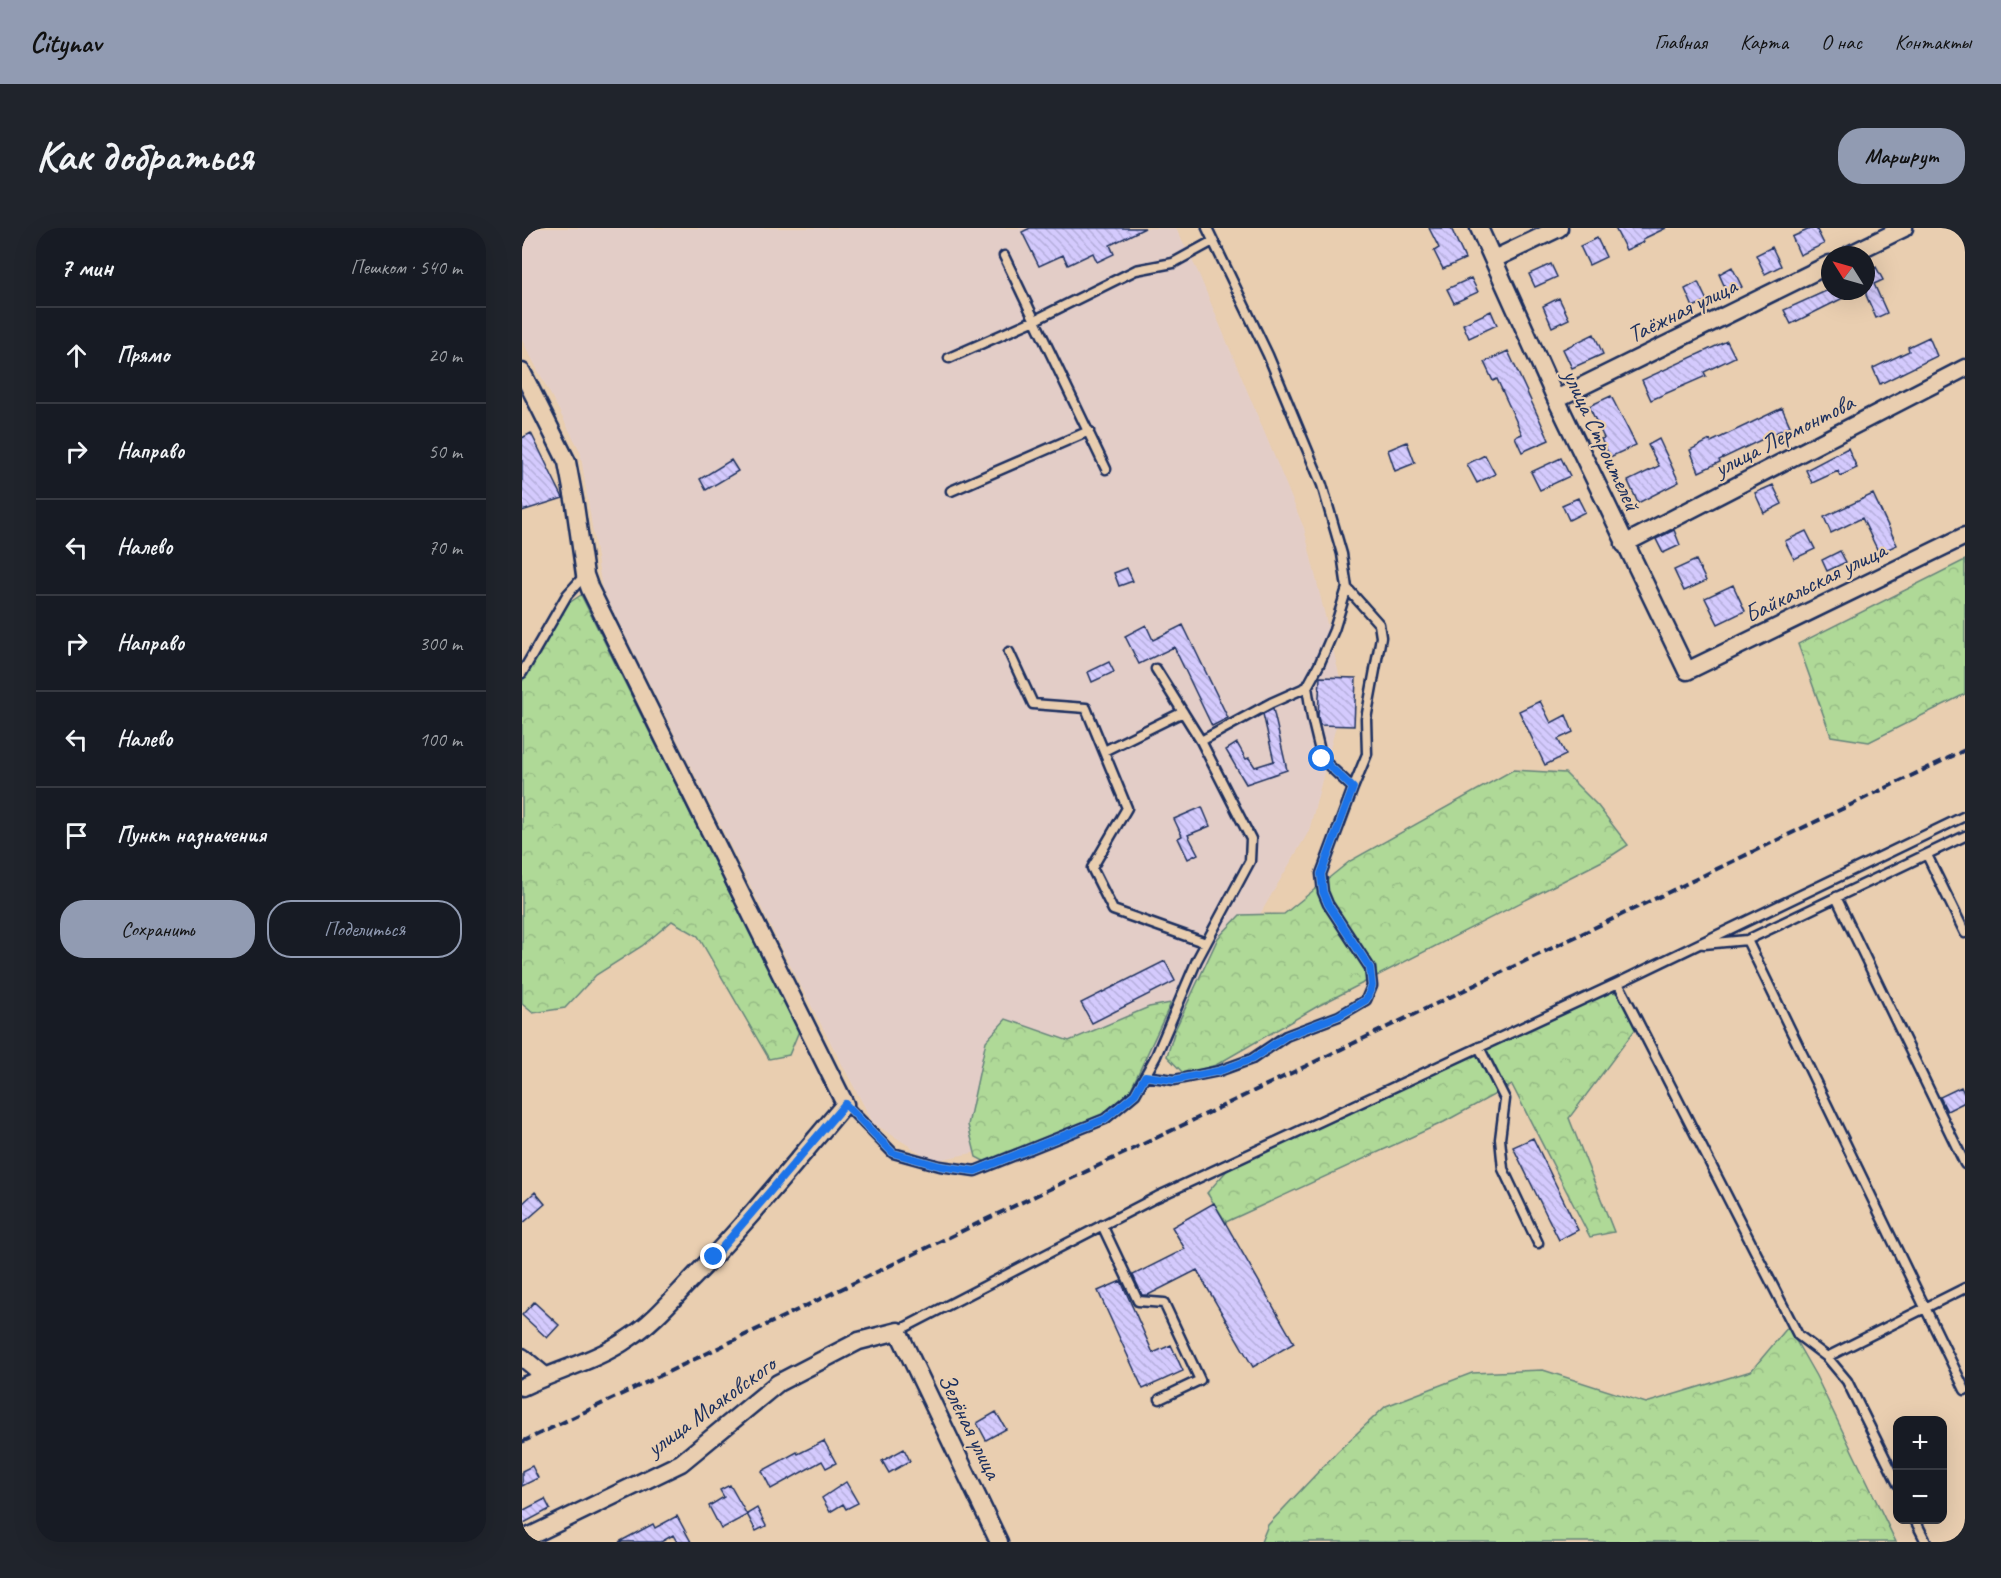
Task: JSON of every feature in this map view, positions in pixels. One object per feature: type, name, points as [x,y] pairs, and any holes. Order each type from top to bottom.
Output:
[{"type":"street","name":"улица Строителей","points":[[1479,228],[1624,544],[1687,671]]},
{"type":"street","points":[[1494,259],[1559,228]]},
{"type":"street","points":[[1867,246],[1904,228]]},
{"type":"street","name":"Таёжная улица","points":[[1556,399],[1821,268]]},
{"type":"street","name":"улица Лермонтова","points":[[1624,544],[1965,368]]},
{"type":"street","points":[[522,372],[567,462],[576,505],[585,575],[590,589],[845,1104],[714,1257],[656,1316],[628,1339],[575,1366],[545,1376],[522,1388]]},
{"type":"street","name":"Байкальская улица","points":[[1687,671],[1965,536]]},
{"type":"street","name":"улица Маяковского","points":[[522,1540],[681,1463],[778,1383],[859,1341],[898,1331]]},
{"type":"street","name":"Зелёная улица","points":[[898,1331],[999,1542]]},
{"type":"street","points":[[522,1357],[545,1376]]},
{"type":"lane","points":[[1201,741],[1271,703],[1307,687],[1334,630],[1347,588],[1342,554],[1322,485],[1268,355],[1207,228]]},
{"type":"lane","points":[[949,358],[1035,320],[1136,270],[1173,263],[1213,240]]},
{"type":"lane","points":[[1004,256],[1106,469]]},
{"type":"lane","points":[[951,490],[1089,431]]},
{"type":"lane","points":[[522,673],[567,595],[585,575]]},
{"type":"lane","points":[[1145,1076],[1174,1080],[1219,1071],[1252,1059],[1286,1036],[1338,1016],[1366,1000],[1372,986],[1370,968],[1328,904],[1323,892],[1321,874],[1368,754],[1366,719],[1381,637],[1379,624],[1347,588]]},
{"type":"lane","points":[[1009,652],[1033,704],[1086,708],[1127,808],[1092,868],[1113,910],[1206,943]]},
{"type":"lane","points":[[845,1104],[893,1153],[940,1166],[975,1171],[1105,1119],[1135,1094],[1156,1056],[1197,960],[1250,861],[1251,839],[1201,741],[1156,669]]},
{"type":"lane","points":[[1307,687],[1322,759],[1353,788]]},
{"type":"lane","points":[[1104,752],[1183,712]]},
{"type":"lane","points":[[898,1331],[1102,1225],[1238,1158],[1618,983],[1965,816]]},
{"type":"lane","points":[[1696,945],[1747,940],[1965,836]]},
{"type":"lane","points":[[1927,855],[1965,933]]},
{"type":"lane","points":[[1836,897],[1965,1164]]},
{"type":"lane","points":[[1747,940],[1965,1390]]},
{"type":"lane","points":[[1618,983],[1798,1335],[1827,1357],[1847,1381],[1893,1474]]},
{"type":"lane","points":[[1479,1047],[1505,1099],[1500,1139],[1503,1169],[1538,1243]]},
{"type":"lane","points":[[1102,1225],[1138,1301],[1164,1304],[1200,1380],[1160,1399]]},
{"type":"lane","points":[[1827,1357],[1965,1288]]},
{"type":"lane","points":[[1917,1524],[1926,1542]]},
{"type":"shaded area","points":[[522,228],[1176,228],[1198,272],[1304,528],[1344,695],[1309,831],[1213,994],[1147,1076],[1026,1142],[933,1161],[873,1123],[797,979],[602,589],[580,451],[522,340]]},
{"type":"green space","points":[[1965,560],[1965,694],[1869,742],[1831,736],[1798,644]]},
{"type":"green space","points":[[581,595],[799,1031],[789,1055],[769,1059],[698,936],[672,921],[642,946],[596,975],[565,1008],[533,1013],[522,1004],[522,682],[566,605]]},
{"type":"green space","points":[[1513,770],[1565,773],[1598,806],[1628,845],[1608,858],[1318,1006],[1216,1065],[1184,1074],[1167,1056],[1175,1030],[1218,938],[1240,915],[1284,914],[1350,861]]},
{"type":"green space","points":[[1610,991],[1628,997],[1640,1023],[1569,1118],[1614,1232],[1590,1237],[1512,1085],[1444,1122],[1226,1222],[1207,1193],[1238,1158]]},
{"type":"green space","points":[[1171,1003],[1124,1104],[997,1168],[976,1157],[968,1125],[986,1041],[1006,1019],[1069,1041],[1149,1007]]},
{"type":"green space","points":[[1788,1327],[1816,1376],[1896,1542],[1261,1542],[1268,1525],[1338,1451],[1386,1406],[1472,1373],[1543,1370],[1646,1403],[1751,1371]]},
{"type":"building","points":[[1030,228],[1145,228],[1110,245],[1114,254],[1097,262],[1093,253],[1068,265],[1063,255],[1039,266],[1022,232]]},
{"type":"building","points":[[1429,228],[1451,228],[1465,259],[1443,269],[1434,251],[1439,248]]},
{"type":"building","points":[[1615,228],[1666,228],[1626,250]]},
{"type":"building","points":[[1816,228],[1824,244],[1800,255],[1792,237]]},
{"type":"building","points":[[1597,238],[1606,257],[1589,265],[1580,246]]},
{"type":"building","points":[[1772,247],[1781,266],[1765,274],[1756,255]]},
{"type":"building","points":[[1551,264],[1557,277],[1535,287],[1529,274]]},
{"type":"building","points":[[1732,267],[1742,287],[1728,294],[1719,274]]},
{"type":"building","points":[[1876,267],[1883,280],[1875,284],[1875,268]]},
{"type":"building","points":[[1471,278],[1478,292],[1454,303],[1447,289]]},
{"type":"building","points":[[1698,282],[1707,301],[1693,307],[1685,289]]},
{"type":"building","points":[[1875,286],[1887,313],[1876,318],[1868,300],[1875,300]]},
{"type":"building","points":[[1821,293],[1821,300],[1839,300],[1791,324],[1784,310]]},
{"type":"building","points":[[1559,298],[1569,319],[1552,327],[1543,306]]},
{"type":"building","points":[[1491,311],[1497,325],[1469,338],[1463,324]]},
{"type":"building","points":[[1594,334],[1603,354],[1572,368],[1563,349]]},
{"type":"building","points":[[1929,337],[1937,356],[1880,384],[1873,368],[1909,351],[1908,347]]},
{"type":"building","points":[[1727,341],[1735,357],[1704,372],[1706,376],[1651,400],[1642,380]]},
{"type":"building","points":[[1508,351],[1549,440],[1522,452],[1515,437],[1522,434],[1497,379],[1493,381],[1484,362]]},
{"type":"building","points":[[1611,396],[1636,445],[1610,457],[1589,406]]},
{"type":"building","points":[[1782,408],[1790,426],[1699,472],[1690,450]]},
{"type":"building","points":[[531,433],[563,498],[522,511],[522,438]]},
{"type":"building","points":[[1659,439],[1679,482],[1638,503],[1628,481],[1659,466],[1648,445]]},
{"type":"building","points":[[1407,442],[1415,463],[1395,471],[1388,450]]},
{"type":"building","points":[[1848,448],[1857,468],[1840,476],[1838,471],[1812,483],[1806,470]]},
{"type":"building","points":[[1485,455],[1495,474],[1477,483],[1467,464]]},
{"type":"building","points":[[1561,458],[1570,476],[1540,490],[1531,472]]},
{"type":"building","points":[[731,460],[738,471],[706,490],[700,479]]},
{"type":"building","points":[[1773,485],[1782,504],[1764,513],[1755,493]]},
{"type":"building","points":[[1873,494],[1897,545],[1879,553],[1862,518],[1831,533],[1824,517]]},
{"type":"building","points":[[1578,498],[1585,512],[1569,520],[1562,505]]},
{"type":"building","points":[[1674,530],[1680,545],[1663,553],[1656,539]]},
{"type":"building","points":[[1806,531],[1815,549],[1794,559],[1785,541]]},
{"type":"building","points":[[1840,551],[1846,562],[1827,571],[1822,560]]},
{"type":"building","points":[[1696,560],[1706,581],[1684,591],[1674,570]]},
{"type":"building","points":[[1127,568],[1133,581],[1119,586],[1114,573]]},
{"type":"building","points":[[1733,585],[1745,611],[1718,624],[1705,598]]},
{"type":"building","points":[[1146,625],[1153,640],[1183,625],[1228,718],[1212,726],[1174,647],[1139,664],[1125,636]]},
{"type":"building","points":[[1109,662],[1114,672],[1092,682],[1088,672]]},
{"type":"building","points":[[1320,677],[1356,678],[1354,726],[1320,725],[1318,717]]},
{"type":"building","points":[[1540,701],[1551,723],[1566,715],[1573,732],[1558,739],[1566,755],[1545,765],[1519,711]]},
{"type":"building","points":[[1273,709],[1287,770],[1246,784],[1226,750],[1237,743],[1246,759],[1249,758],[1255,767],[1274,761],[1263,714]]},
{"type":"building","points":[[1202,807],[1210,826],[1188,835],[1198,854],[1188,859],[1178,838],[1182,836],[1174,819]]},
{"type":"building","points":[[1165,961],[1175,981],[1092,1023],[1081,1003]]},
{"type":"building","points":[[1961,1087],[1965,1095],[1965,1102],[1947,1111],[1940,1097]]},
{"type":"building","points":[[1533,1138],[1578,1230],[1559,1240],[1513,1147]]},
{"type":"building","points":[[535,1192],[545,1204],[522,1224],[522,1204]]},
{"type":"building","points":[[1214,1203],[1294,1343],[1253,1367],[1197,1270],[1148,1295],[1142,1295],[1133,1275],[1185,1249],[1172,1227]]},
{"type":"building","points":[[1121,1281],[1153,1353],[1171,1345],[1183,1371],[1143,1389],[1098,1291]]},
{"type":"building","points":[[534,1302],[559,1325],[547,1338],[522,1315]]},
{"type":"building","points":[[996,1412],[1006,1429],[986,1440],[977,1423]]},
{"type":"building","points":[[824,1441],[836,1463],[826,1468],[822,1461],[771,1489],[762,1471],[797,1452],[798,1454]]},
{"type":"building","points":[[904,1449],[910,1461],[889,1473],[882,1461]]},
{"type":"building","points":[[532,1466],[538,1478],[522,1486],[522,1471]]},
{"type":"building","points":[[846,1482],[858,1503],[846,1509],[843,1504],[830,1512],[822,1498]]},
{"type":"building","points":[[730,1485],[747,1515],[721,1529],[709,1506],[724,1497],[720,1490]]},
{"type":"building","points":[[545,1499],[550,1509],[522,1524],[522,1511]]},
{"type":"building","points":[[757,1508],[766,1526],[756,1531],[747,1514]]},
{"type":"building","points":[[677,1516],[691,1542],[677,1542],[673,1535],[661,1542],[619,1542],[653,1524],[655,1528]]},
{"type":"railway","points":[[522,1442],[1965,750]]},
{"type":"route","points":[[714,1257],[845,1104],[893,1153],[940,1166],[975,1171],[1105,1119],[1135,1094],[1145,1076],[1174,1080],[1219,1071],[1252,1059],[1286,1036],[1338,1016],[1366,1000],[1372,986],[1370,968],[1328,904],[1323,892],[1321,874],[1353,788],[1322,759]]}]
